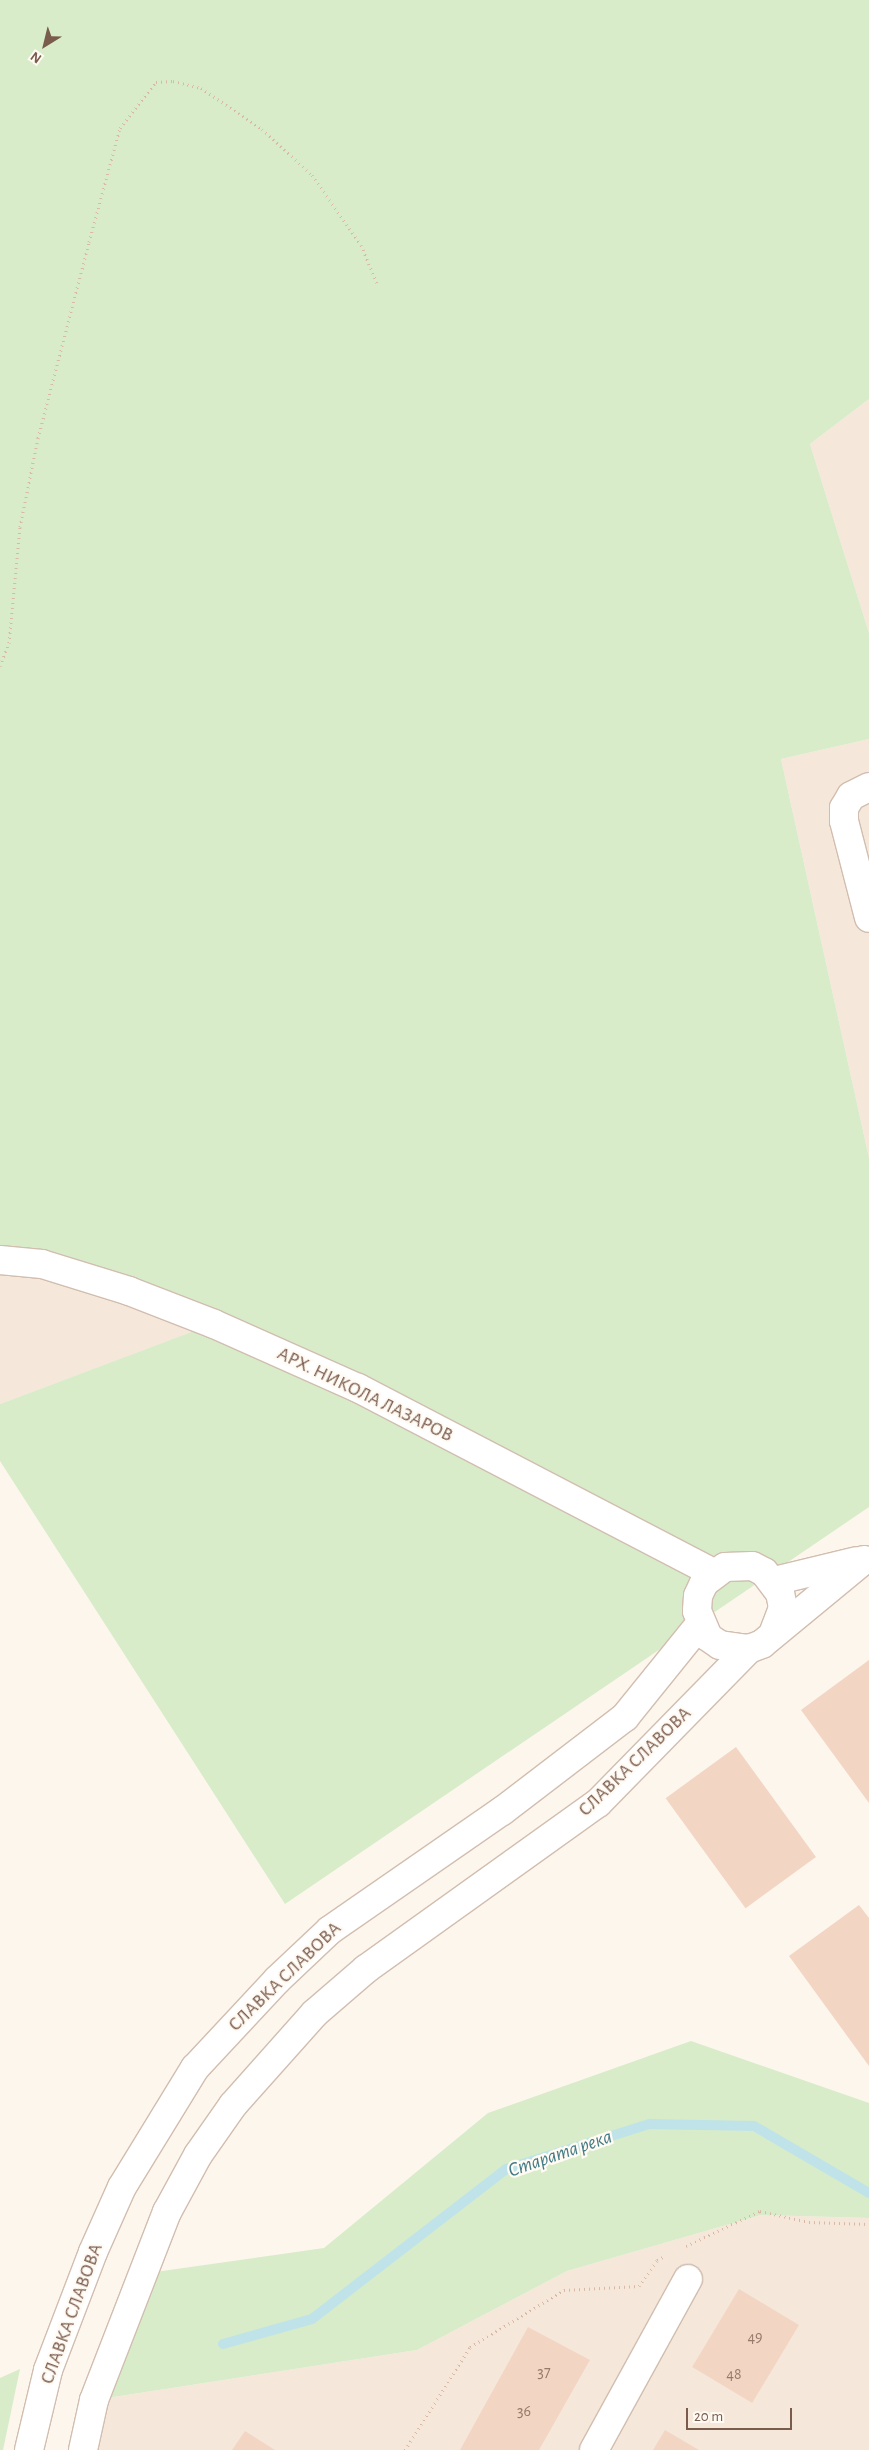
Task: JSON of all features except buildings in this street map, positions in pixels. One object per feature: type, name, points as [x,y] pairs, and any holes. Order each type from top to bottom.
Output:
[{"type":"street","points":[[869,787],[851,796],[844,815],[869,918]]},
{"type":"street","name":"АРХ. НИКОЛА ЛАЗАРОВ","points":[[0,1260],[42,1264],[129,1291],[214,1324],[358,1388],[713,1573]]},
{"type":"street","points":[[774,1582],[866,1559]]},
{"type":"street","points":[[773,1634],[783,1608],[774,1582],[752,1566],[725,1567],[713,1573],[698,1596],[700,1624],[708,1637],[720,1645],[749,1649],[773,1634],[866,1559]]},
{"type":"street","name":"СЛАВКА СЛАВОВА","points":[[29,2450],[48,2370],[93,2252],[122,2187],[195,2068],[263,1994],[330,1930],[415,1868],[502,1812],[625,1717],[700,1624]]},
{"type":"street","name":"СЛАВКА СЛАВОВА","points":[[83,2450],[94,2400],[167,2212],[198,2155],[233,2105],[316,2014],[366,1969],[598,1803],[749,1649]]},
{"type":"street","points":[[594,2450],[688,2278]]},
{"type":"path","points":[[0,666],[8,643],[20,527],[38,438],[64,348],[92,232],[120,128],[156,82],[174,82],[201,88],[276,142],[312,175],[361,245],[377,284]]},
{"type":"path","points":[[682,2248],[760,2211],[809,2222],[869,2224]]},
{"type":"path","points":[[405,2450],[470,2347],[564,2290],[639,2286],[657,2260],[665,2256]]},
{"type":"shaded area","points":[[869,399],[869,633],[810,444]]},
{"type":"shaded area","points":[[869,739],[869,1158],[781,759]]},
{"type":"shaded area","points":[[0,1260],[214,1324],[0,1404]]},
{"type":"shaded area","points":[[761,2215],[869,2218],[869,2450],[83,2450],[94,2400],[417,2350],[567,2271]]},
{"type":"green space","points":[[0,0],[869,0],[869,399],[810,444],[869,633],[869,739],[781,759],[869,1158],[869,1507],[285,1904],[0,1461],[0,1404],[213,1324],[0,1260]]},
{"type":"green space","points":[[691,2041],[869,2103],[869,2218],[761,2215],[567,2271],[417,2350],[94,2400],[141,2274],[324,2248],[488,2113]]},
{"type":"green space","points":[[20,2369],[3,2450],[0,2450],[0,2378]]},
{"type":"waterway","name":"Старата река","points":[[223,2344],[312,2319],[506,2169],[650,2124],[754,2126],[869,2193]]}]
